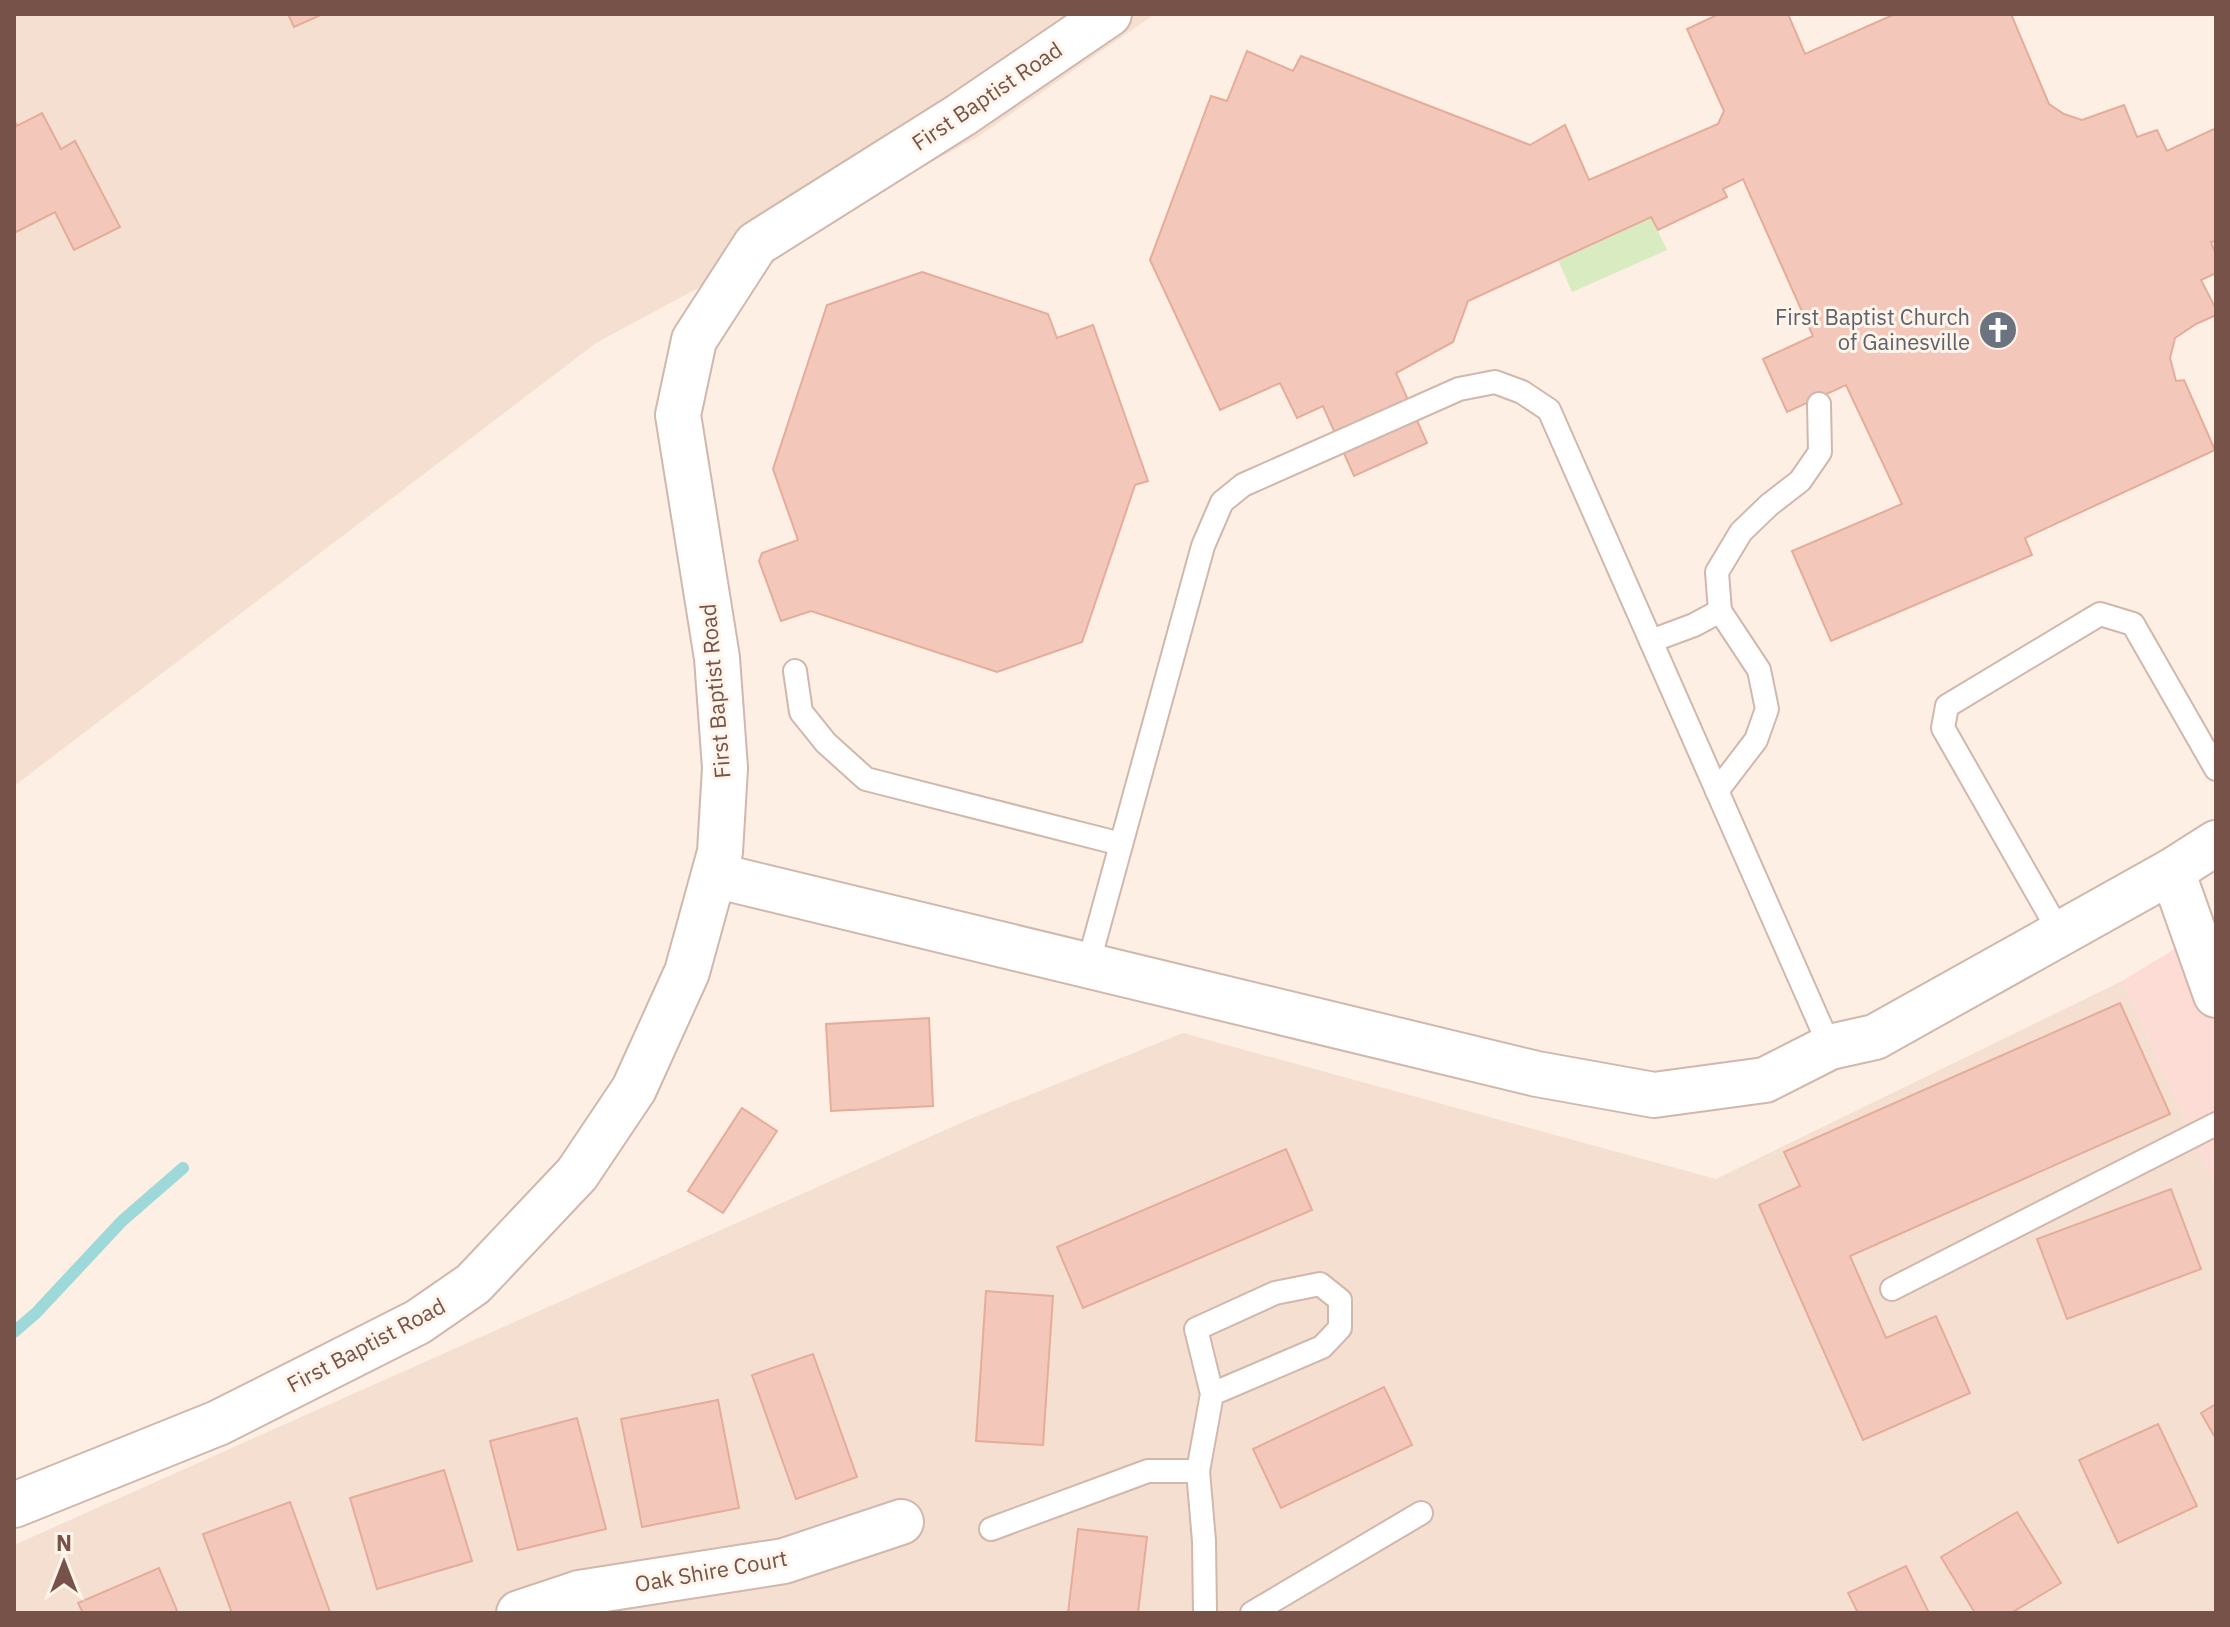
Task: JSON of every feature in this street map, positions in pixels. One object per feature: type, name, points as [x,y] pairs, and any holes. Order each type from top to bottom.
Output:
[{"type":"street","name":"First Baptist Road","points":[[14,1505],[218,1423],[418,1322],[473,1284],[577,1174],[634,1089],[687,972],[720,852],[725,768],[717,658],[678,415],[694,340],[756,244],[961,115],[1109,14]]},
{"type":"street","points":[[714,875],[1537,1074],[1654,1095],[1765,1080],[1830,1047],[1875,1037],[2172,871],[2216,843]]},
{"type":"street","points":[[2172,871],[2216,995]]},
{"type":"street","name":"Oak Shire Court","points":[[519,1613],[579,1593],[784,1561],[901,1522]]},
{"type":"lane","points":[[1088,965],[1203,546],[1222,502],[1243,485],[1459,389],[1495,382],[1522,392],[1549,410],[1830,1047]]},
{"type":"lane","points":[[1717,791],[1756,740],[1767,709],[1759,670],[1720,611],[1717,572],[1741,532],[1800,481],[1820,452],[1819,404]]},
{"type":"lane","points":[[1651,641],[1694,625],[1720,611]]},
{"type":"lane","points":[[2060,933],[1943,728],[1947,706],[2100,614],[2133,624],[2216,769]]},
{"type":"lane","points":[[795,671],[801,712],[826,743],[866,779],[1121,844]]},
{"type":"lane","points":[[1892,1289],[2216,1124]]},
{"type":"lane","points":[[1205,1613],[1204,1541],[1198,1471],[1212,1394],[1196,1329],[1275,1293],[1320,1284],[1340,1300],[1340,1328],[1322,1347],[1212,1394]]},
{"type":"lane","points":[[991,1529],[1148,1471],[1198,1471]]},
{"type":"lane","points":[[1252,1613],[1421,1513]]},
{"type":"shaded area","points":[[14,14],[1155,14],[976,138],[596,343],[14,786]]},
{"type":"shaded area","points":[[2216,924],[2216,1188],[2122,981]]},
{"type":"shaded area","points":[[2122,981],[2216,1188],[2216,1613],[14,1613],[14,1545],[970,1119],[1183,1033],[1716,1179]]},
{"type":"green space","points":[[1651,217],[1667,250],[1572,292],[1558,260]]},
{"type":"building","points":[[288,14],[323,14],[294,27]]},
{"type":"building","name":"First Baptist Church of Gainesville","points":[[1719,14],[1788,14],[1805,54],[1895,14],[2011,14],[2049,104],[2064,114],[2082,120],[2124,105],[2137,137],[2157,130],[2167,151],[2216,128],[2216,241],[2211,242],[2216,255],[2216,273],[2201,280],[2216,315],[2175,338],[2170,358],[2176,381],[2184,380],[2215,450],[2025,538],[2032,555],[1831,641],[1792,551],[1902,504],[1846,385],[1787,412],[1763,359],[1813,336],[1743,179],[1723,189],[1727,197],[1658,230],[1651,217],[1468,301],[1453,342],[1396,373],[1427,443],[1354,476],[1323,406],[1297,418],[1280,383],[1220,410],[1150,260],[1211,96],[1227,101],[1247,51],[1293,71],[1301,56],[1530,145],[1565,125],[1589,180],[1718,124],[1724,111],[1687,29]]},
{"type":"building","points":[[42,113],[61,149],[75,141],[120,227],[74,250],[55,212],[14,233],[14,120],[17,126]]},
{"type":"building","points":[[922,272],[1048,314],[1057,338],[1093,325],[1148,481],[1135,485],[1082,642],[997,672],[811,611],[781,621],[759,561],[762,553],[798,540],[773,469],[827,305]]},
{"type":"building","points":[[2120,1003],[2170,1114],[1850,1256],[1886,1338],[1936,1316],[1970,1393],[1863,1440],[1759,1205],[1800,1186],[1784,1152]]},
{"type":"building","points":[[929,1018],[933,1106],[831,1111],[826,1024]]},
{"type":"building","points":[[742,1108],[777,1131],[723,1213],[688,1191]]},
{"type":"building","points":[[1286,1149],[1312,1210],[1083,1308],[1057,1247]]},
{"type":"building","points":[[2171,1189],[2201,1269],[2067,1319],[2037,1239]]},
{"type":"building","points":[[986,1291],[1053,1296],[1043,1445],[976,1441]]},
{"type":"building","points":[[813,1354],[857,1477],[796,1499],[752,1375]]},
{"type":"building","points":[[1384,1387],[1412,1445],[1281,1508],[1253,1449]]},
{"type":"building","points":[[718,1400],[739,1508],[642,1527],[621,1419]]},
{"type":"building","points":[[2216,1404],[2216,1439],[2201,1413]]},
{"type":"building","points":[[577,1418],[606,1529],[518,1550],[490,1441]]},
{"type":"building","points":[[2158,1424],[2197,1506],[2118,1543],[2079,1460]]},
{"type":"building","points":[[444,1470],[472,1561],[377,1589],[350,1498]]},
{"type":"building","points":[[290,1502],[330,1612],[232,1613],[203,1534]]},
{"type":"building","points":[[2017,1512],[2061,1583],[2011,1613],[1975,1613],[1941,1557]]},
{"type":"building","points":[[1078,1529],[1147,1537],[1138,1613],[1068,1613]]},
{"type":"building","points":[[1906,1566],[1929,1613],[1858,1613],[1848,1593]]},
{"type":"building","points":[[159,1568],[178,1613],[83,1613],[78,1603]]},
{"type":"waterway","points":[[14,1332],[36,1313],[122,1221],[183,1168]]},
{"type":"place","name":"First Baptist Church of Gainesville","points":[[1998,330]]}]
